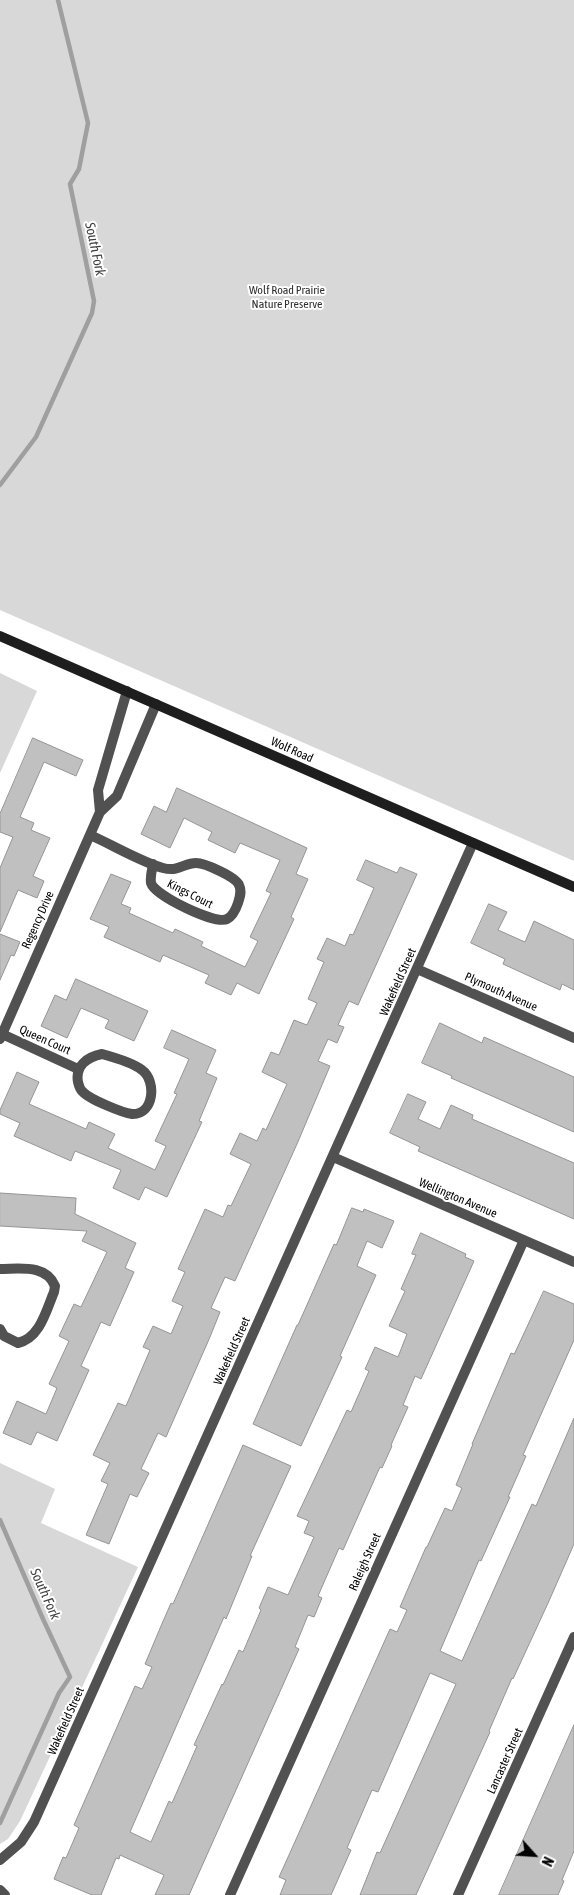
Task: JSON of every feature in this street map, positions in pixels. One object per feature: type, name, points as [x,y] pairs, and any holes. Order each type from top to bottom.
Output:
[{"type":"main road","name":"Wolf Road","points":[[0,636],[574,887]]},
{"type":"street","name":"Regency Drive","points":[[100,812],[98,790],[127,691]]},
{"type":"street","name":"Regency Drive","points":[[1,1036],[100,812],[117,796],[156,704]]},
{"type":"street","name":"Kings Court","points":[[90,835],[163,868],[180,869],[192,863],[199,863],[233,877],[240,887],[240,896],[233,914],[227,919],[214,920],[167,898],[154,889],[151,883],[153,864]]},
{"type":"street","name":"Wakefield Street","points":[[0,1860],[21,1842],[34,1822],[473,843]]},
{"type":"street","name":"Plymouth Avenue","points":[[417,969],[574,1038]]},
{"type":"street","name":"Queen Court","points":[[1,1036],[78,1069]]},
{"type":"street","name":"Queen Court","points":[[95,1055],[109,1056],[142,1070],[151,1082],[151,1098],[144,1111],[128,1114],[88,1096],[82,1091],[77,1076],[78,1069],[83,1062],[95,1055]]},
{"type":"street","name":"Wellington Avenue","points":[[333,1157],[574,1262]]},
{"type":"street","name":"Raleigh Street","points":[[230,1895],[524,1240]]},
{"type":"street","points":[[0,1269],[37,1269],[49,1275],[55,1286],[37,1331],[32,1338],[18,1343],[4,1336],[0,1329]]},
{"type":"street","name":"Lancaster Street","points":[[458,1895],[574,1637]]},
{"type":"street","points":[[0,1890],[4,1895]]},
{"type":"green space","name":"Wolf Road Prairie Nature Preserve","points":[[0,0],[574,0],[574,861],[0,610]]},
{"type":"green space","points":[[0,673],[37,691],[0,773]]},
{"type":"green space","points":[[0,1463],[55,1489],[41,1523],[138,1567],[20,1821],[8,1839],[0,1844]]},
{"type":"building","points":[[33,738],[83,760],[76,776],[44,762],[20,817],[34,823],[31,830],[50,838],[33,876],[44,881],[37,898],[18,890],[0,932],[0,868],[13,837],[0,832],[0,814]]},
{"type":"building","points":[[177,788],[307,848],[296,874],[308,879],[291,917],[294,919],[259,994],[237,983],[231,995],[205,983],[209,975],[163,955],[160,962],[104,937],[109,927],[90,919],[111,874],[131,882],[121,904],[131,908],[129,913],[173,933],[175,929],[203,942],[201,946],[245,967],[258,941],[250,937],[271,893],[266,891],[280,860],[240,843],[235,853],[208,840],[212,832],[184,818],[170,848],[141,834],[154,806],[166,812]]},
{"type":"building","points":[[366,860],[397,873],[400,867],[417,874],[358,1005],[349,1001],[338,1025],[344,1027],[337,1043],[328,1039],[318,1061],[330,1066],[235,1281],[225,1277],[211,1308],[220,1312],[166,1437],[158,1433],[141,1469],[149,1473],[137,1497],[130,1494],[109,1544],[86,1535],[108,1484],[101,1481],[110,1463],[93,1455],[118,1403],[126,1406],[150,1350],[143,1347],[153,1326],[171,1334],[183,1306],[172,1301],[185,1272],[178,1269],[205,1209],[223,1217],[228,1205],[231,1206],[251,1164],[230,1154],[240,1133],[257,1141],[263,1128],[266,1130],[287,1084],[262,1072],[271,1052],[279,1055],[294,1020],[307,1025],[317,1003],[308,999],[324,962],[317,959],[327,938],[345,946],[350,934],[353,935],[374,888],[357,880]]},
{"type":"building","points":[[489,904],[507,912],[498,930],[525,942],[534,921],[574,940],[574,990],[562,984],[560,990],[540,981],[503,964],[505,959],[471,943]]},
{"type":"building","points":[[0,934],[20,942],[14,956],[11,955],[0,980]]},
{"type":"building","points":[[76,979],[148,1011],[134,1041],[105,1028],[109,1020],[81,1008],[67,1038],[41,1026],[55,995],[66,1000]]},
{"type":"building","points":[[440,1023],[482,1043],[484,1037],[574,1077],[574,1132],[451,1078],[452,1076],[422,1063]]},
{"type":"building","points":[[172,1030],[216,1050],[206,1073],[217,1078],[199,1121],[202,1122],[167,1197],[145,1187],[139,1200],[113,1188],[121,1170],[75,1151],[71,1161],[14,1136],[20,1123],[0,1114],[0,1110],[17,1072],[39,1082],[29,1104],[86,1129],[89,1122],[115,1134],[108,1148],[155,1170],[166,1146],[155,1141],[177,1094],[174,1093],[189,1059],[164,1048]]},
{"type":"building","points":[[408,1094],[426,1102],[418,1119],[440,1129],[451,1105],[473,1115],[472,1119],[574,1163],[574,1219],[418,1151],[420,1147],[390,1133]]},
{"type":"building","points":[[0,1193],[76,1198],[75,1214],[136,1243],[125,1268],[134,1272],[110,1326],[101,1322],[81,1366],[89,1370],[57,1441],[37,1432],[31,1445],[3,1433],[17,1401],[46,1414],[57,1388],[49,1384],[69,1341],[59,1336],[74,1304],[81,1307],[107,1252],[82,1241],[87,1231],[0,1226]]},
{"type":"building","points":[[352,1208],[363,1212],[364,1209],[394,1221],[382,1248],[367,1241],[357,1266],[376,1275],[340,1356],[342,1357],[301,1446],[253,1424]]},
{"type":"building","points":[[421,1233],[466,1254],[465,1257],[474,1261],[421,1379],[415,1376],[403,1405],[408,1407],[392,1446],[382,1468],[380,1467],[343,1550],[339,1548],[318,1596],[322,1598],[314,1617],[308,1615],[295,1647],[299,1649],[189,1895],[155,1895],[164,1875],[120,1855],[119,1859],[116,1858],[101,1895],[92,1895],[54,1879],[63,1857],[66,1858],[79,1828],[74,1825],[135,1686],[142,1689],[152,1667],[145,1664],[243,1445],[291,1466],[250,1556],[252,1556],[226,1619],[224,1617],[130,1832],[151,1842],[169,1801],[172,1803],[197,1746],[194,1745],[222,1684],[239,1650],[243,1652],[261,1610],[259,1608],[268,1587],[288,1595],[314,1537],[304,1533],[309,1521],[297,1516],[347,1410],[351,1412],[369,1371],[365,1369],[375,1347],[398,1357],[407,1334],[389,1326],[405,1291],[401,1289],[416,1255],[412,1254]]},
{"type":"building","points":[[544,1291],[574,1304],[574,1340],[523,1455],[526,1456],[508,1497],[510,1497],[481,1561],[479,1560],[440,1651],[462,1661],[532,1504],[536,1506],[574,1418],[574,1544],[512,1678],[490,1732],[416,1895],[360,1895],[377,1852],[380,1853],[456,1684],[430,1673],[378,1792],[372,1790],[347,1848],[351,1850],[331,1895],[280,1895],[286,1880],[279,1877],[390,1629],[397,1632],[407,1610],[400,1607],[426,1547],[445,1508],[452,1511],[462,1488],[456,1485],[472,1444],[511,1353],[514,1354]]},
{"type":"building","points":[[574,1725],[574,1851],[558,1895],[499,1895]]},
{"type":"waterway","name":"South Fork","points":[[0,485],[36,437],[92,313],[94,301],[70,184],[79,169],[88,123],[58,0]]},
{"type":"waterway","name":"South Fork","points":[[0,1520],[70,1677],[59,1693],[0,1823]]}]
